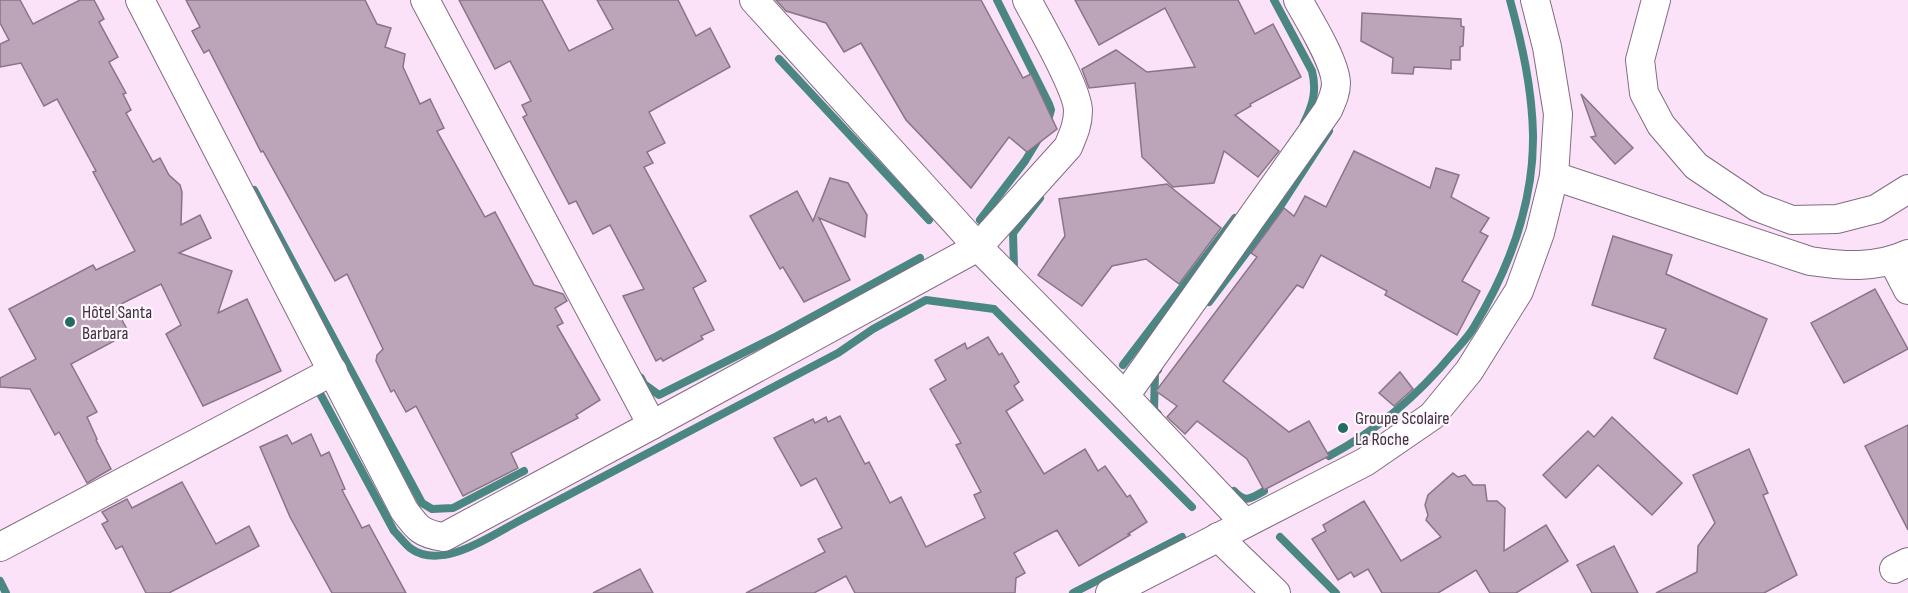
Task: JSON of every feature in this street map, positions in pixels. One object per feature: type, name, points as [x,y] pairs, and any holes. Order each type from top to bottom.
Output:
[{"type":"street","points":[[140,0],[404,510],[417,528],[430,535],[444,537],[978,247],[1068,147],[1076,129],[1078,109],[1074,91],[1027,0]]},
{"type":"street","points":[[425,0],[652,425]]},
{"type":"street","points":[[753,0],[978,247],[1125,396],[1245,523]]},
{"type":"street","points":[[1125,396],[1328,110],[1335,95],[1336,81],[1332,64],[1298,0]]},
{"type":"street","points":[[1110,593],[1365,462],[1432,416],[1469,371],[1519,291],[1540,233],[1554,176],[1557,114],[1547,47],[1536,0]]},
{"type":"street","points":[[1656,0],[1640,60],[1644,93],[1661,125],[1696,166],[1757,207],[1792,220],[1837,219],[1876,209],[1908,189]]},
{"type":"street","points":[[1554,176],[1810,261],[1847,267],[1900,258],[1908,290]]},
{"type":"street","points":[[0,547],[333,371]]},
{"type":"street","points":[[1218,537],[1276,593]]},
{"type":"building","points":[[0,0],[20,0],[33,24],[80,0],[94,0],[104,19],[99,22],[118,57],[109,62],[126,93],[123,94],[131,110],[126,113],[153,162],[160,158],[169,175],[180,185],[182,192],[181,225],[200,215],[211,238],[179,253],[232,271],[218,313],[247,299],[281,371],[203,406],[166,334],[181,325],[161,284],[115,307],[129,333],[71,364],[97,412],[87,417],[111,469],[87,483],[59,432],[55,435],[30,389],[0,387],[0,378],[36,359],[9,309],[93,265],[96,270],[135,251],[93,172],[96,171],[57,99],[44,106],[21,63],[0,67],[0,44],[9,40],[0,23]]},
{"type":"building","points":[[186,0],[365,0],[377,24],[391,28],[385,47],[405,54],[403,67],[420,104],[430,99],[444,128],[437,131],[485,217],[495,212],[534,285],[563,294],[567,301],[555,308],[563,323],[557,326],[600,400],[576,415],[578,418],[511,453],[518,468],[463,496],[416,406],[406,412],[394,390],[391,392],[376,361],[377,355],[383,349],[347,274],[335,281],[263,151],[261,152],[209,50],[204,53],[192,31],[200,27]]},
{"type":"building","points":[[459,0],[542,0],[569,51],[613,29],[597,0],[678,0],[696,36],[710,28],[730,67],[649,112],[665,143],[647,152],[653,163],[644,167],[706,281],[693,288],[714,330],[701,336],[703,339],[663,361],[661,358],[656,361],[623,296],[644,289],[610,225],[593,234],[576,201],[569,204],[523,117],[527,115],[522,105],[531,101],[510,61],[495,69]]},
{"type":"building","points":[[776,0],[981,0],[1023,78],[1031,74],[1057,129],[1027,152],[1009,137],[971,188],[906,120],[861,43],[844,52],[826,23],[786,11]]},
{"type":"building","points":[[1075,0],[1238,0],[1255,34],[1273,24],[1301,77],[1250,104],[1251,106],[1235,115],[1279,151],[1258,177],[1224,151],[1214,183],[1173,187],[1142,157],[1135,83],[1089,88],[1082,69],[1116,50],[1147,72],[1195,67],[1165,8],[1099,45]]},
{"type":"building","points":[[1362,13],[1461,19],[1461,26],[1464,27],[1460,60],[1451,60],[1451,69],[1414,67],[1413,74],[1392,73],[1393,58],[1361,41]]},
{"type":"building","points":[[1581,94],[1633,148],[1615,164],[1591,137],[1596,136]]},
{"type":"building","points":[[1354,151],[1430,188],[1436,168],[1459,175],[1451,197],[1489,218],[1480,232],[1488,236],[1462,281],[1480,291],[1457,335],[1385,295],[1387,291],[1321,255],[1303,288],[1297,285],[1223,381],[1289,432],[1309,421],[1329,456],[1264,490],[1247,459],[1197,421],[1185,434],[1167,417],[1177,406],[1156,391],[1257,257],[1251,253],[1284,208],[1294,216],[1305,196],[1326,207]]},
{"type":"building","points":[[830,178],[848,183],[867,215],[865,237],[819,218],[850,280],[804,302],[783,267],[780,269],[750,216],[797,191],[813,221]]},
{"type":"building","points":[[1167,184],[1221,228],[1179,284],[1146,259],[1112,266],[1082,306],[1038,275],[1065,236],[1059,199]]},
{"type":"building","points":[[1613,236],[1672,255],[1666,274],[1767,319],[1737,394],[1654,358],[1666,329],[1592,305]]},
{"type":"building","points":[[1875,289],[1908,349],[1844,383],[1811,323]]},
{"type":"building","points":[[988,337],[999,355],[1002,353],[1019,382],[1014,386],[1023,400],[1006,411],[1044,474],[1085,449],[1098,471],[1105,466],[1127,497],[1130,495],[1147,522],[1079,566],[1057,530],[1014,553],[1025,573],[1016,578],[1015,593],[855,593],[846,576],[814,593],[746,593],[825,552],[818,539],[842,528],[816,478],[801,486],[774,438],[813,419],[815,423],[826,417],[828,422],[840,416],[865,464],[869,462],[890,503],[901,497],[926,547],[985,518],[974,495],[981,492],[956,445],[961,443],[930,389],[946,380],[935,360],[965,343],[967,349]]},
{"type":"building","points":[[1400,372],[1413,389],[1394,406],[1379,393]]},
{"type":"building","points":[[1612,417],[1682,483],[1652,515],[1598,465],[1566,498],[1543,475],[1588,431],[1594,437]]},
{"type":"building","points":[[1908,425],[1908,530],[1865,446]]},
{"type":"building","points":[[311,434],[321,456],[329,452],[345,489],[342,490],[362,528],[369,525],[406,593],[332,593],[290,517],[260,447],[287,435],[292,444]]},
{"type":"building","points":[[1749,449],[1768,493],[1763,495],[1797,575],[1764,593],[1656,593],[1697,572],[1698,546],[1715,523],[1693,475]]},
{"type":"building","points":[[1453,473],[1458,477],[1465,475],[1473,485],[1485,485],[1487,501],[1497,501],[1505,508],[1504,551],[1546,525],[1568,561],[1516,593],[1490,593],[1476,570],[1438,593],[1382,593],[1368,569],[1354,577],[1351,572],[1338,580],[1312,539],[1326,531],[1323,525],[1364,501],[1401,561],[1441,537],[1426,520],[1428,515],[1425,505],[1428,495]]},
{"type":"building","points":[[182,482],[216,544],[249,526],[259,546],[169,593],[146,593],[122,546],[116,549],[102,524],[108,521],[102,512],[127,499],[132,508]]},
{"type":"building","points":[[1614,546],[1638,593],[1592,593],[1577,565]]},
{"type":"building","points":[[640,569],[653,593],[593,593]]},
{"type":"waterway","points":[[997,0],[1049,104],[1051,110],[1047,124]]},
{"type":"waterway","points":[[1274,0],[1312,71],[1313,97],[1304,123]]},
{"type":"waterway","points":[[1329,456],[1381,423],[1412,397],[1441,367],[1472,330],[1487,305],[1508,258],[1524,210],[1529,185],[1533,134],[1526,66],[1510,0]]},
{"type":"waterway","points":[[779,59],[929,220]]},
{"type":"waterway","points":[[1209,302],[1272,219],[1329,131]]},
{"type":"waterway","points":[[980,220],[1025,161],[1039,138]]},
{"type":"waterway","points":[[254,190],[422,503],[432,509],[453,508],[524,471]]},
{"type":"waterway","points":[[1016,271],[1013,233],[1040,198]]},
{"type":"waterway","points":[[1123,365],[1235,218]]},
{"type":"waterway","points":[[641,378],[644,384],[659,395],[777,336],[920,258]]},
{"type":"waterway","points":[[316,386],[394,531],[410,548],[422,554],[436,556],[450,554],[479,543],[838,353],[873,329],[926,300],[994,309],[1192,507]]},
{"type":"waterway","points":[[1158,370],[1155,373],[1154,410],[1158,414]]},
{"type":"waterway","points":[[1234,491],[1245,499],[1264,491]]},
{"type":"waterway","points":[[1073,593],[1182,537]]},
{"type":"waterway","points":[[1280,537],[1336,593]]},
{"type":"waterway","points":[[0,581],[6,593]]},
{"type":"place","name":"Hôtel Santa Barbara","points":[[70,322]]},
{"type":"place","name":"Groupe Scolaire La Roche","points":[[1343,428]]}]
